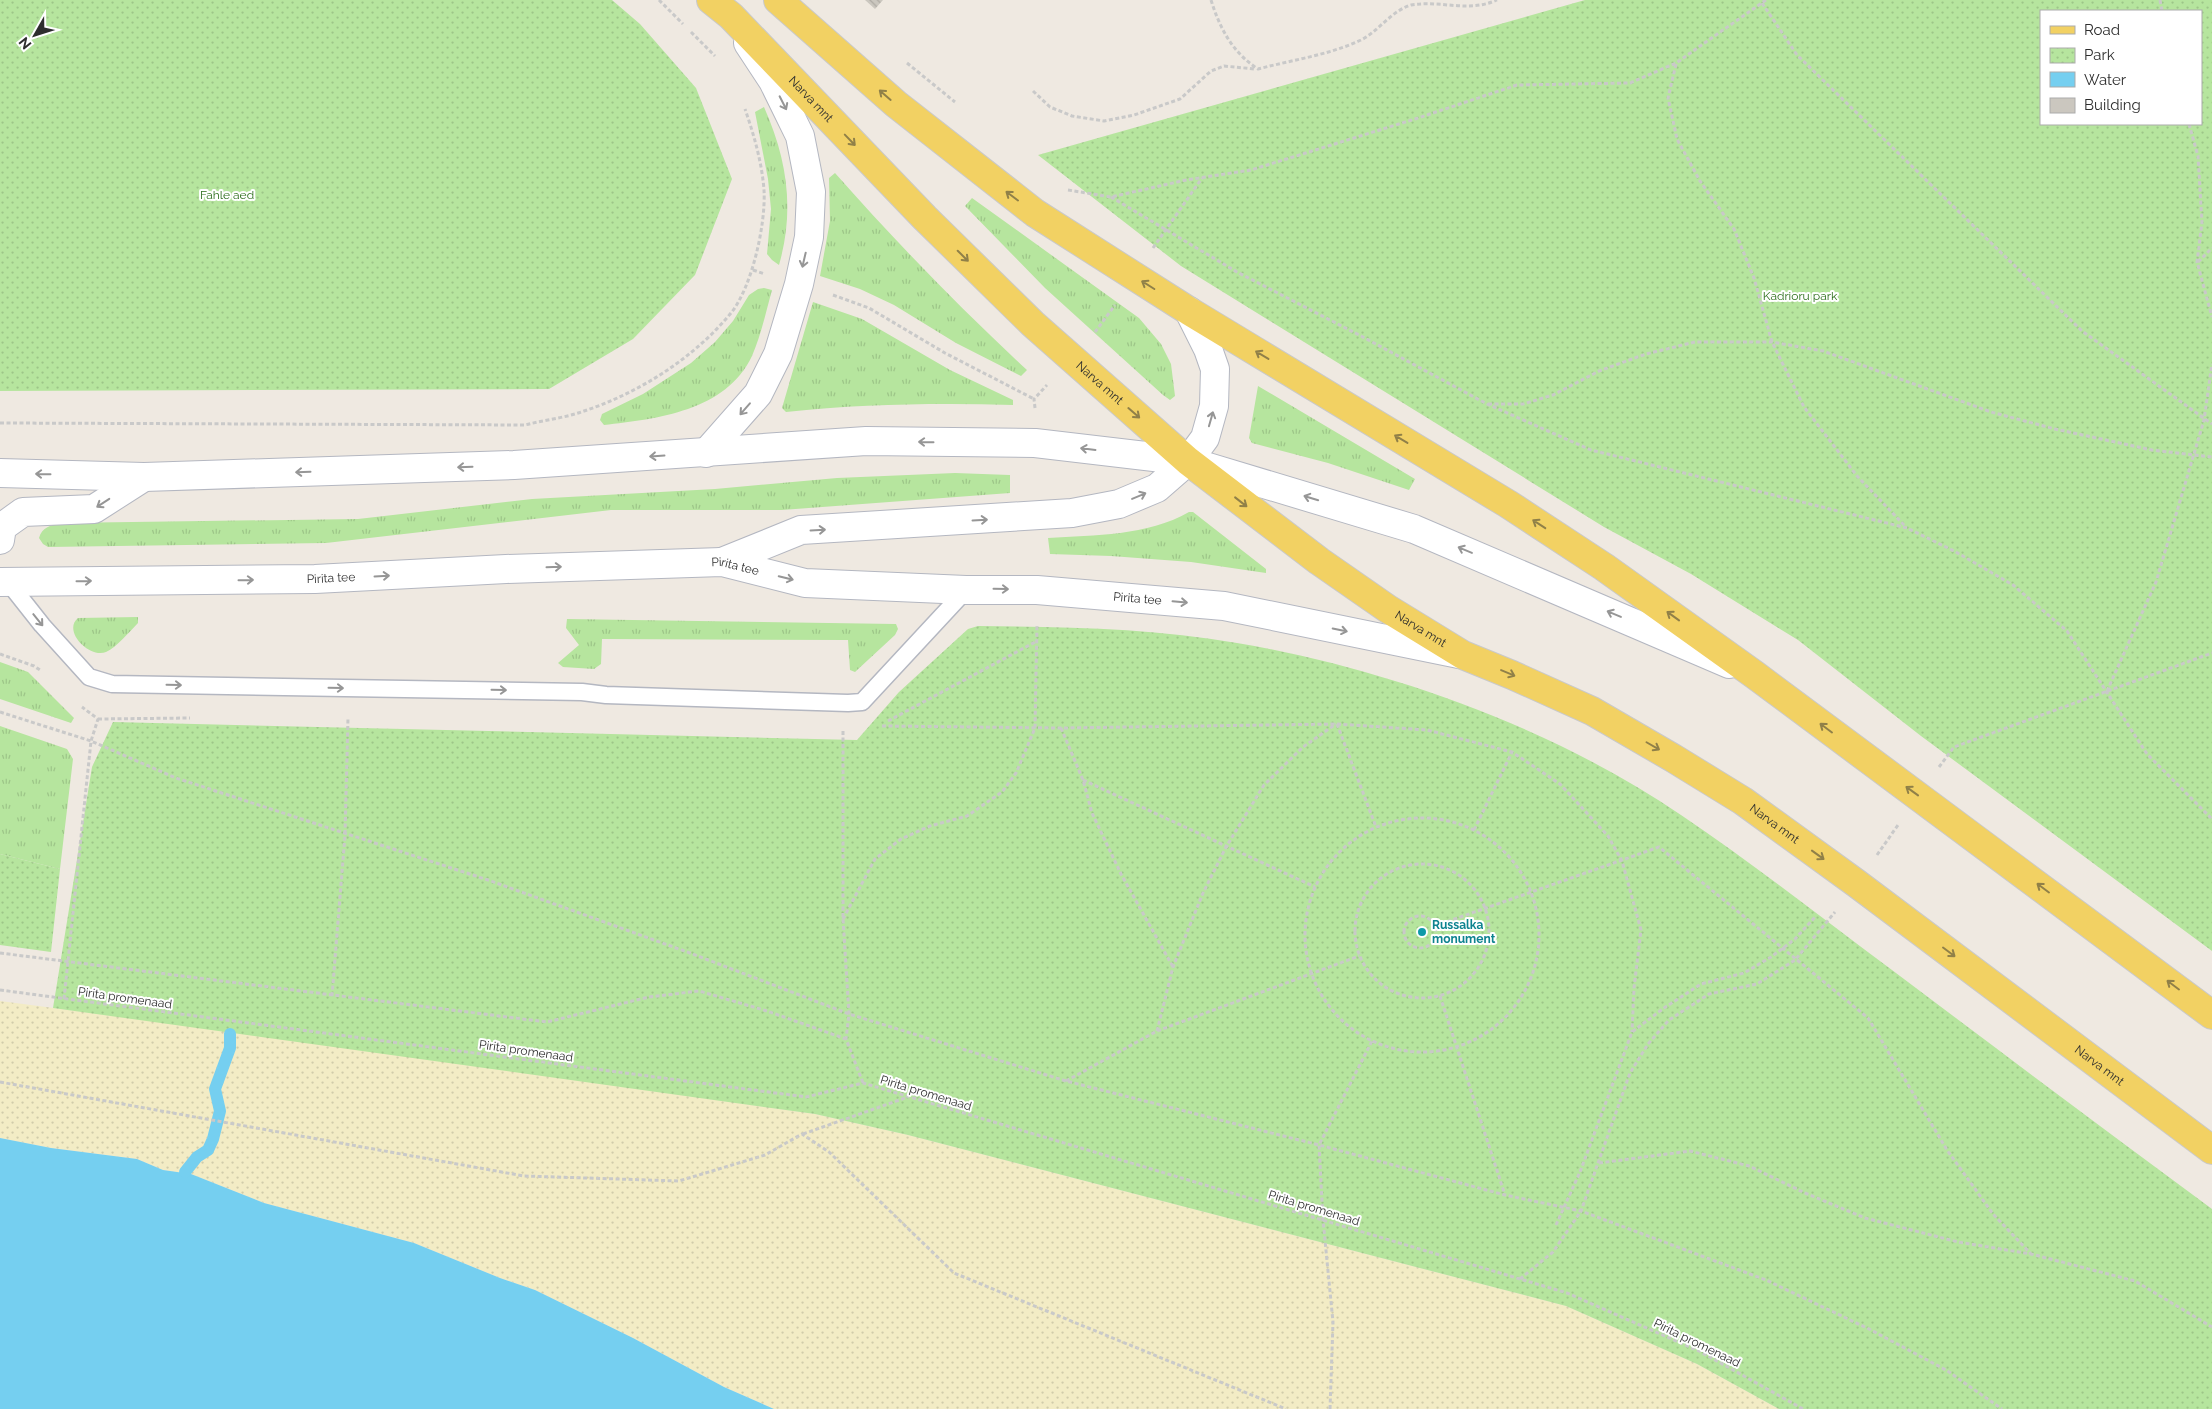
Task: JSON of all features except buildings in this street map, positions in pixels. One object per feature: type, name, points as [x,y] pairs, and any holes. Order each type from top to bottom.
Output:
[{"type":"main road","points":[[778,0],[896,104],[1035,213],[1141,266],[1189,311],[1508,504],[1604,567],[1755,675],[2212,1015]]},
{"type":"main road","points":[[706,453],[758,394],[778,354],[799,284],[809,237],[811,192],[800,136],[773,82],[721,8]]},
{"type":"main road","name":"Narva mnt","points":[[721,8],[925,218],[1033,324],[1188,461],[1318,561],[1388,609],[1463,655],[1592,711],[1673,758],[1743,802],[1856,883],[2212,1150]]},
{"type":"main road","points":[[722,562],[801,530],[1036,517],[1072,513],[1119,504],[1158,488],[1188,461],[1205,438],[1214,406],[1214,369],[1208,349],[1189,311]]},
{"type":"main road","points":[[0,473],[144,477],[514,465],[866,441],[1035,443],[1188,461],[1414,529],[1755,675]]},
{"type":"main road","points":[[0,540],[2,527],[23,512],[94,509],[144,477]]},
{"type":"main road","name":"Pirita tee","points":[[3,574],[315,579],[722,562],[805,583],[966,590],[1037,590],[1224,606],[1463,655]]},
{"type":"lane","points":[[3,574],[42,626],[89,677],[112,684],[582,692],[606,695],[848,703],[862,702],[966,590]]},
{"type":"path","points":[[659,0],[720,62]]},
{"type":"path","points":[[1211,0],[1217,18],[1228,40],[1243,59],[1258,69]]},
{"type":"path","points":[[1032,91],[1050,107],[1072,116],[1104,121],[1134,116],[1180,99],[1211,71],[1224,66],[1258,69],[1349,45],[1364,39],[1407,6],[1426,0],[1443,1],[1464,6],[1490,3],[1497,0]]},
{"type":"path","points":[[1061,189],[1111,197],[1251,170],[1517,85],[1630,83],[1676,63],[1764,1],[1797,55],[2082,331],[2212,424]]},
{"type":"path","points":[[906,62],[959,105]]},
{"type":"path","points":[[1676,63],[1668,98],[1677,139],[1700,180],[1734,229],[1754,278],[1772,342],[1804,407],[1857,476],[1907,528]]},
{"type":"path","points":[[0,423],[525,424],[583,412],[622,396],[667,371],[704,342],[732,312],[753,270],[762,226],[764,191],[755,139],[744,107]]},
{"type":"path","points":[[2189,125],[2198,156],[2202,223],[2197,262],[2212,317]]},
{"type":"path","points":[[1035,409],[1034,399],[1104,322],[1202,178]]},
{"type":"path","points":[[1111,197],[1237,272],[1487,404],[1591,450],[1907,528],[1954,550],[2013,585],[2067,631],[2147,754],[2212,819]]},
{"type":"path","points":[[2197,262],[2212,248]]},
{"type":"path","points":[[825,292],[870,308],[945,353],[1034,399]]},
{"type":"path","points":[[1487,404],[1523,404],[1553,395],[1599,371],[1646,354],[1695,342],[1772,342],[1823,352],[1991,412],[2055,429],[2152,450],[2212,457]]},
{"type":"path","points":[[2106,691],[2156,582],[2204,420],[2212,364]]},
{"type":"path","points":[[843,919],[875,860],[901,838],[930,826],[968,816],[1002,792],[1016,774],[1035,728],[1037,641],[878,726]]},
{"type":"path","points":[[0,654],[34,666],[41,672]]},
{"type":"path","points":[[1520,1279],[1552,1252],[1581,1212],[1630,1073],[1648,1044],[1669,1020],[1709,994],[1757,984],[1795,960],[1829,921],[1954,747],[2212,654]]},
{"type":"path","points":[[64,999],[91,741],[98,719],[74,701]]},
{"type":"path","points":[[0,712],[91,741],[176,778],[345,835],[488,880],[690,953],[850,1014],[1066,1081],[1505,1195],[1581,1212],[1766,1280],[1869,1329],[1946,1370],[2002,1409]]},
{"type":"path","points":[[332,996],[345,835],[348,715]]},
{"type":"path","points":[[1337,724],[1376,827]]},
{"type":"path","points":[[1157,1031],[1173,967],[1203,893],[1226,847],[1264,785],[1303,747],[1337,724]]},
{"type":"path","points":[[1173,967],[1121,874],[1092,813],[1083,780],[1060,728],[1337,724],[1427,730],[1512,752],[1560,784],[1608,836],[1622,860],[1640,930],[1633,999],[1632,1032],[1580,1172],[1556,1225]]},
{"type":"path","points":[[843,726],[843,919],[850,1014],[846,1039],[862,1083]]},
{"type":"path","points":[[1474,830],[1512,752]]},
{"type":"path","points":[[1083,780],[1315,887]]},
{"type":"path","points":[[2205,812],[2212,811]]},
{"type":"path","points":[[1408,819],[1442,820],[1474,830],[1499,846],[1518,868],[1532,892],[1540,932],[1534,970],[1518,1003],[1491,1030],[1457,1047],[1429,1052],[1399,1050],[1372,1041],[1346,1025],[1326,1002],[1312,974],[1305,946],[1306,916],[1315,887],[1330,862],[1350,842],[1376,827],[1408,819]]},
{"type":"path","points":[[1435,926],[1659,847],[1868,1018],[1947,1150],[1994,1214],[2031,1254]]},
{"type":"path","points":[[1422,864],[1443,867],[1463,877],[1477,893],[1485,909],[1489,935],[1484,958],[1472,977],[1454,991],[1433,998],[1410,998],[1389,990],[1371,976],[1359,956],[1354,935],[1357,913],[1366,893],[1381,878],[1400,867],[1422,864]]},
{"type":"path","points":[[1418,916],[1428,919],[1435,926],[1436,937],[1425,947],[1419,948],[1410,944],[1405,935],[1409,921],[1418,916]]},
{"type":"path","points":[[1632,1032],[1701,984],[1744,973],[1783,949],[1816,916]]},
{"type":"path","points":[[0,953],[547,1022],[649,997],[699,991],[767,1011],[846,1039]]},
{"type":"path","points":[[1066,1081],[1157,1031],[1359,956]]},
{"type":"path","name":"Pirita promenaad","points":[[0,990],[806,1097],[862,1083],[1567,1293],[1699,1351],[1803,1409]]},
{"type":"path","points":[[1440,996],[1505,1195]]},
{"type":"path","points":[[1330,1409],[1333,1322],[1322,1220],[1318,1145],[1372,1041]]},
{"type":"path","points":[[0,1082],[524,1176],[679,1181],[765,1155],[802,1134],[908,1097]]},
{"type":"path","points":[[802,1134],[829,1152],[954,1272],[1286,1409]]},
{"type":"path","points":[[1599,1163],[1690,1150],[1750,1166],[1805,1194],[1865,1218],[1958,1242],[2031,1254],[2135,1281],[2212,1327]]},
{"type":"green space","name":"Fahle aed","points":[[0,0],[612,0],[640,24],[696,88],[732,179],[695,275],[633,339],[549,389],[0,391]]},
{"type":"green space","name":"Kadrioru park","points":[[1585,0],[2212,0],[2212,951],[1921,736],[1798,640],[1691,574],[1604,527],[1181,266],[1038,155]]},
{"type":"green space","points":[[764,107],[778,146],[786,184],[787,224],[779,265],[767,254],[771,209],[768,179],[755,112]]},
{"type":"green space","points":[[835,173],[929,274],[1027,370],[1021,376],[956,343],[894,305],[860,289],[820,276],[830,221],[829,178]]},
{"type":"green space","points":[[972,198],[1139,318],[1161,344],[1171,364],[1175,396],[1170,400],[1163,395],[1045,288],[965,206]]},
{"type":"green space","points":[[758,289],[772,290],[752,356],[740,375],[725,389],[708,400],[688,409],[646,419],[604,425],[600,420],[602,414],[643,394],[691,363],[715,342],[733,321],[749,295]]},
{"type":"green space","points":[[813,302],[862,319],[950,370],[1013,400],[1013,405],[900,405],[786,412],[782,408]]},
{"type":"green space","points":[[1258,386],[1415,479],[1409,490],[1328,463],[1252,443],[1249,438]]},
{"type":"green space","points":[[955,473],[1010,475],[1010,493],[782,510],[611,510],[326,543],[48,547],[39,538],[45,529],[61,523],[358,519],[532,499],[715,489],[837,478]]},
{"type":"green space","points":[[1193,512],[1266,569],[1266,573],[1191,562],[1050,554],[1048,538],[1102,535],[1138,530],[1173,520]]},
{"type":"green space","points":[[138,617],[138,623],[119,643],[106,652],[100,653],[86,648],[73,630],[74,623],[78,618]]},
{"type":"green space","points":[[567,619],[896,624],[898,629],[895,635],[855,672],[850,670],[848,640],[602,639],[601,664],[594,669],[563,667],[558,663],[579,645],[566,628]]},
{"type":"green space","points":[[978,626],[1075,628],[1173,634],[1257,647],[1336,664],[1432,693],[1506,721],[1579,755],[1648,794],[1709,834],[1763,873],[2212,1209],[2212,1409],[1779,1409],[1697,1364],[1566,1306],[908,1135],[815,1114],[53,1008],[92,767],[113,722],[857,740],[899,692],[968,629]]},
{"type":"green space","points":[[0,662],[28,672],[74,718],[71,723],[0,699]]},
{"type":"green space","points":[[0,726],[67,749],[73,759],[60,869],[0,854]]},
{"type":"green space","points":[[0,854],[60,869],[51,952],[0,945]]},
{"type":"sand","points":[[0,1001],[230,1031],[815,1114],[908,1135],[1566,1306],[1697,1364],[1779,1409],[774,1409],[724,1387],[633,1338],[535,1290],[414,1243],[264,1203],[191,1174],[163,1170],[137,1159],[51,1148],[0,1138]]},
{"type":"water","points":[[0,1138],[51,1148],[137,1159],[163,1170],[191,1174],[264,1203],[414,1243],[535,1290],[633,1338],[724,1387],[774,1409],[0,1409]]},
{"type":"waterway","points":[[185,1172],[197,1157],[208,1150],[213,1139],[220,1111],[215,1089],[230,1048],[230,1034]]},
{"type":"place","name":"Russalka monument","points":[[1422,932]]}]
